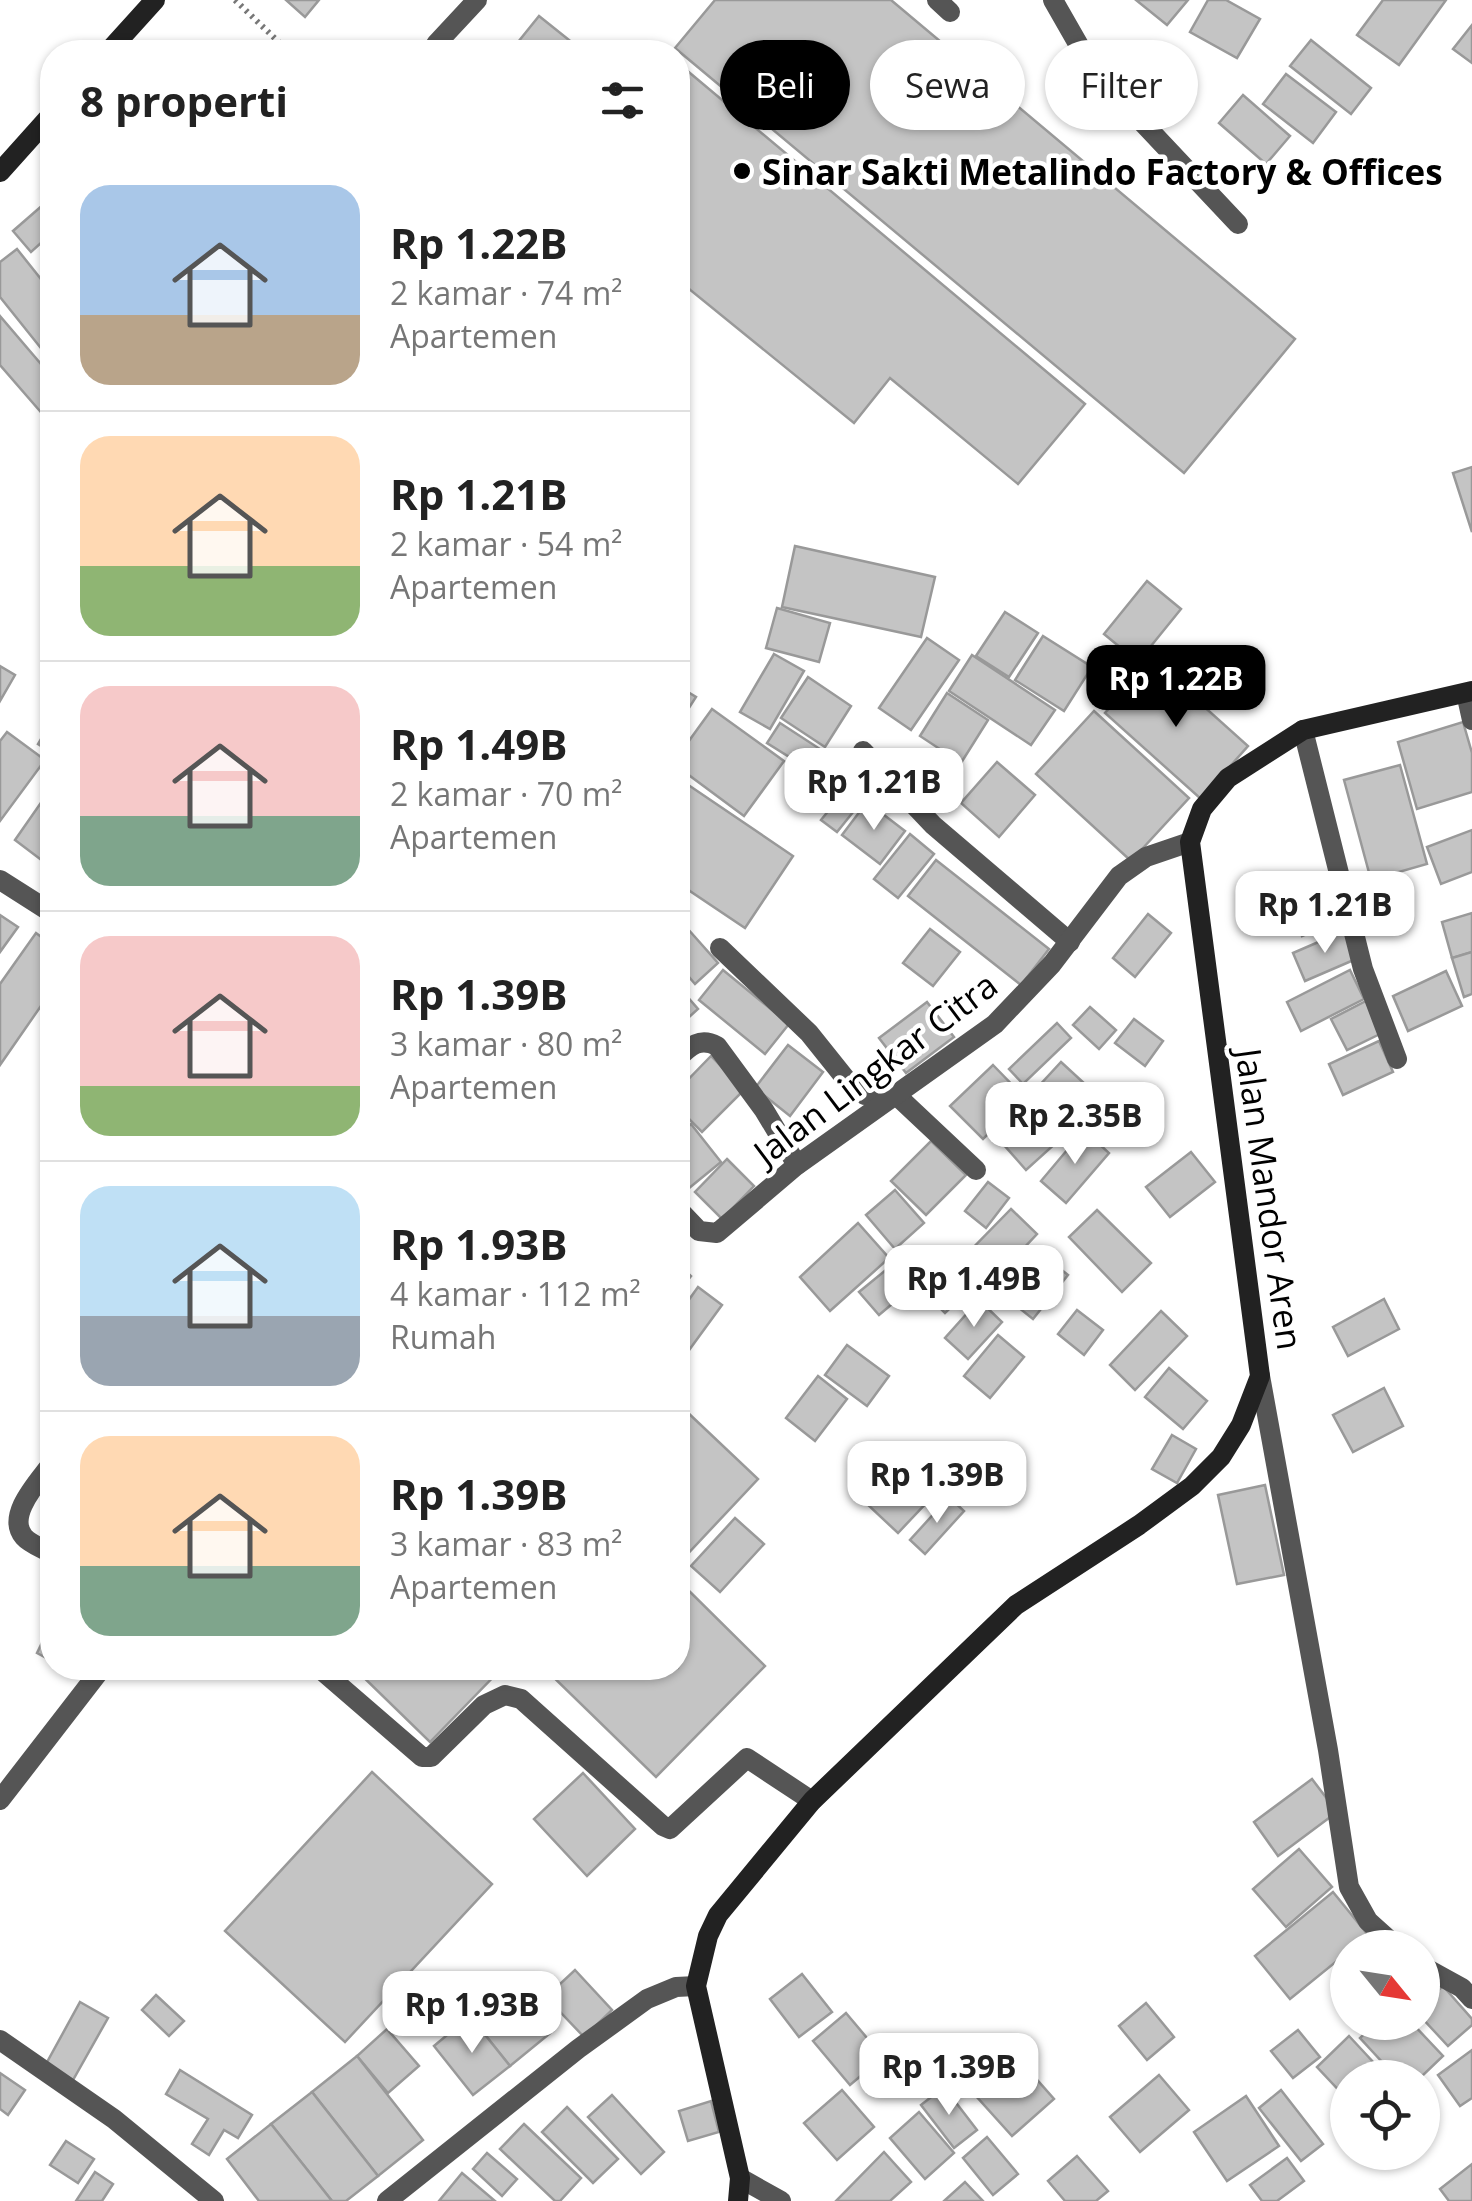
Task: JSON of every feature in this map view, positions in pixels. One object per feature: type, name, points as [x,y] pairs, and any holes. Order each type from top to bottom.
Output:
[{"type":"street","points":[[119,40],[155,0]]},
{"type":"street","points":[[440,40],[477,0]]},
{"type":"street","points":[[1053,0],[1092,70],[1238,224]]},
{"type":"street","points":[[0,172],[40,127]]},
{"type":"street","points":[[1190,842],[1202,809],[1228,778],[1303,730],[1469,692],[1472,720]]},
{"type":"street","points":[[1303,730],[1363,968],[1397,1059]]},
{"type":"street","points":[[863,751],[933,825],[1070,942]]},
{"type":"street","name":"Jalan Lingkar Citra","points":[[690,1223],[699,1232],[717,1233],[797,1165],[995,1024],[1070,942],[1119,876],[1146,857],[1190,842]]},
{"type":"street","name":"Jalan Mandor Aren","points":[[738,2201],[740,2178],[696,1986],[708,1936],[718,1915],[812,1802],[1016,1605],[1140,1525],[1192,1486],[1231,1441],[1260,1376],[1190,842]]},
{"type":"street","points":[[0,880],[40,905]]},
{"type":"street","points":[[720,948],[810,1033],[853,1088],[864,1095],[894,1093],[976,1170]]},
{"type":"street","points":[[690,1048],[696,1043],[717,1046],[764,1110],[797,1165]]},
{"type":"street","points":[[1260,1376],[1349,1887],[1368,1921],[1378,1930]]},
{"type":"street","points":[[40,1480],[20,1513],[19,1526],[24,1538],[40,1547]]},
{"type":"street","points":[[0,1800],[93,1680]]},
{"type":"street","points":[[333,1680],[422,1757],[431,1757],[484,1705],[505,1695],[520,1700],[670,1828],[747,1758],[812,1802]]},
{"type":"street","points":[[1440,1976],[1462,1988],[1472,1999]]},
{"type":"street","points":[[387,2201],[646,1998],[676,1987],[696,1986]]},
{"type":"street","points":[[0,2040],[114,2119],[214,2201]]},
{"type":"street","points":[[740,2178],[781,2201]]},
{"type":"path","points":[[235,0],[277,40]]},
{"type":"building","points":[[286,0],[319,0],[305,17]]},
{"type":"building","points":[[715,0],[891,0],[939,40],[870,40],[870,130],[1025,130],[1025,112],[1295,339],[1184,473],[773,130],[850,130],[850,40],[720,40],[720,86],[690,61],[690,40],[682,40]]},
{"type":"building","points":[[1136,0],[1188,0],[1167,25]]},
{"type":"building","points":[[1208,0],[1226,0],[1260,19],[1237,58],[1190,32]]},
{"type":"building","points":[[1383,0],[1446,0],[1399,65],[1357,35]]},
{"type":"building","points":[[539,16],[569,40],[520,40]]},
{"type":"building","points":[[1472,25],[1472,63],[1453,49]]},
{"type":"building","points":[[1311,40],[1371,88],[1351,114],[1290,66]]},
{"type":"building","name":"Sinar Sakti Metalindo Factory & Offices","points":[[690,73],[720,98],[720,130],[758,130],[1085,404],[1018,484],[890,378],[854,423],[690,290]]},
{"type":"building","points":[[1286,74],[1336,112],[1313,143],[1263,104]]},
{"type":"building","points":[[1243,95],[1290,136],[1266,164],[1219,123]]},
{"type":"building","points":[[40,207],[40,244],[31,252],[13,231]]},
{"type":"building","points":[[17,249],[40,278],[40,347],[0,297],[0,262]]},
{"type":"building","points":[[0,316],[40,363],[40,411],[0,365]]},
{"type":"building","points":[[1472,467],[1472,532],[1453,473]]},
{"type":"building","points":[[795,546],[935,577],[921,637],[782,607]]},
{"type":"building","points":[[1147,581],[1181,609],[1138,662],[1104,634]]},
{"type":"building","points":[[777,608],[830,623],[819,662],[766,648]]},
{"type":"building","points":[[1005,612],[1038,633],[1009,677],[976,656]]},
{"type":"building","points":[[1043,636],[1092,667],[1064,711],[1015,680]]},
{"type":"building","points":[[927,638],[959,660],[911,730],[879,708]]},
{"type":"building","points":[[774,654],[804,671],[770,729],[740,712]]},
{"type":"building","points":[[972,655],[1055,710],[1031,745],[949,691]]},
{"type":"building","points":[[1152,660],[1248,746],[1201,799],[1105,713]]},
{"type":"building","points":[[0,666],[15,675],[0,701]]},
{"type":"building","points":[[808,677],[851,706],[825,747],[781,718]]},
{"type":"building","points":[[947,693],[988,720],[961,763],[920,736]]},
{"type":"building","points":[[712,709],[784,761],[744,816],[690,776],[690,739]]},
{"type":"building","points":[[1094,711],[1189,798],[1131,861],[1036,774]]},
{"type":"building","points":[[1463,722],[1472,753],[1472,792],[1417,809],[1398,742]]},
{"type":"building","points":[[780,723],[823,751],[810,770],[767,743]]},
{"type":"building","points":[[7,732],[40,756],[40,767],[0,821],[0,741]]},
{"type":"building","points":[[997,762],[1035,795],[999,837],[961,803]]},
{"type":"building","points":[[1400,765],[1427,864],[1371,880],[1344,780]]},
{"type":"building","points":[[851,783],[866,796],[837,832],[821,820]]},
{"type":"building","points":[[690,786],[793,856],[745,928],[690,891]]},
{"type":"building","points":[[867,802],[905,831],[880,864],[842,835]]},
{"type":"building","points":[[40,804],[40,859],[15,840]]},
{"type":"building","points":[[1472,830],[1472,872],[1441,884],[1427,847]]},
{"type":"building","points":[[910,834],[934,854],[898,898],[874,879]]},
{"type":"building","points":[[936,860],[1049,949],[1021,985],[908,896]]},
{"type":"building","points":[[1331,890],[1343,918],[1302,936],[1290,907]]},
{"type":"building","points":[[1472,913],[1472,952],[1452,958],[1442,922]]},
{"type":"building","points":[[1148,914],[1171,933],[1135,977],[1113,958]]},
{"type":"building","points":[[0,915],[18,927],[0,952]]},
{"type":"building","points":[[930,929],[960,952],[933,986],[903,963]]},
{"type":"building","points":[[690,931],[718,963],[695,984],[690,978]]},
{"type":"building","points":[[1344,931],[1356,959],[1305,981],[1293,953]]},
{"type":"building","points":[[36,933],[40,936],[40,1007],[0,1065],[0,984]]},
{"type":"building","points":[[1472,952],[1472,994],[1464,997],[1452,958]]},
{"type":"building","points":[[723,970],[789,1024],[765,1054],[699,1000]]},
{"type":"building","points":[[1350,970],[1364,999],[1301,1031],[1287,1002]]},
{"type":"building","points":[[1446,971],[1462,1006],[1408,1031],[1393,996]]},
{"type":"building","points":[[690,1000],[698,1009],[690,1016]]},
{"type":"building","points":[[1366,1001],[1382,1033],[1347,1050],[1331,1019]]},
{"type":"building","points":[[927,1002],[954,1037],[906,1073],[879,1038]]},
{"type":"building","points":[[1090,1007],[1116,1030],[1099,1049],[1073,1025]]},
{"type":"building","points":[[1134,1019],[1163,1041],[1145,1066],[1115,1043]]},
{"type":"building","points":[[1057,1023],[1071,1038],[1023,1084],[1009,1069]]},
{"type":"building","points":[[1379,1041],[1393,1072],[1343,1095],[1329,1064]]},
{"type":"building","points":[[788,1045],[823,1072],[790,1116],[755,1088]]},
{"type":"building","points":[[711,1056],[744,1090],[702,1132],[690,1120],[690,1078]]},
{"type":"building","points":[[1061,1062],[1098,1096],[1074,1121],[1038,1087]]},
{"type":"building","points":[[993,1065],[1025,1098],[983,1139],[950,1106]]},
{"type":"building","points":[[1037,1099],[1067,1133],[1026,1170],[996,1136]]},
{"type":"building","points":[[690,1125],[721,1162],[690,1187]]},
{"type":"building","points":[[1084,1130],[1109,1153],[1066,1203],[1041,1181]]},
{"type":"building","points":[[931,1141],[966,1175],[926,1215],[891,1181]]},
{"type":"building","points":[[1191,1152],[1215,1182],[1170,1217],[1146,1187]]},
{"type":"building","points":[[727,1159],[754,1186],[722,1219],[695,1192]]},
{"type":"building","points":[[988,1182],[1009,1198],[986,1228],[965,1211]]},
{"type":"building","points":[[895,1190],[924,1223],[895,1249],[866,1215]]},
{"type":"building","points":[[1011,1209],[1037,1234],[990,1284],[963,1258]]},
{"type":"building","points":[[1097,1210],[1151,1263],[1122,1292],[1069,1237]]},
{"type":"building","points":[[858,1223],[889,1258],[830,1311],[800,1277]]},
{"type":"building","points":[[1039,1252],[1068,1275],[1033,1319],[1004,1296]]},
{"type":"building","points":[[892,1265],[911,1288],[879,1315],[859,1292]]},
{"type":"building","points":[[939,1265],[966,1293],[945,1313],[918,1286]]},
{"type":"building","points":[[698,1287],[722,1305],[690,1349],[690,1298]]},
{"type":"building","points":[[1384,1299],[1399,1329],[1348,1356],[1333,1327]]},
{"type":"building","points":[[979,1300],[1002,1322],[968,1359],[945,1338]]},
{"type":"building","points":[[1077,1310],[1103,1330],[1084,1355],[1058,1334]]},
{"type":"building","points":[[1161,1311],[1187,1336],[1135,1390],[1110,1365]]},
{"type":"building","points":[[998,1335],[1024,1357],[990,1398],[964,1376]]},
{"type":"building","points":[[847,1345],[889,1376],[867,1406],[825,1375]]},
{"type":"building","points":[[1169,1368],[1207,1401],[1183,1429],[1145,1397]]},
{"type":"building","points":[[818,1376],[847,1399],[815,1441],[786,1418]]},
{"type":"building","points":[[1384,1388],[1403,1426],[1353,1452],[1333,1415]]},
{"type":"building","points":[[690,1415],[758,1479],[690,1551]]},
{"type":"building","points":[[1172,1435],[1196,1449],[1177,1483],[1152,1469]]},
{"type":"building","points":[[898,1470],[930,1499],[898,1533],[867,1504]]},
{"type":"building","points":[[1265,1485],[1284,1575],[1237,1584],[1218,1495]]},
{"type":"building","points":[[949,1497],[964,1511],[925,1554],[910,1540]]},
{"type":"building","points":[[735,1518],[764,1544],[720,1592],[691,1566]]},
{"type":"building","points":[[690,1592],[765,1666],[656,1777],[556,1680],[690,1680]]},
{"type":"building","points":[[366,1680],[490,1680],[430,1742]]},
{"type":"building","points":[[372,1772],[492,1884],[345,2042],[225,1931]]},
{"type":"building","points":[[583,1773],[635,1829],[587,1876],[534,1819]]},
{"type":"building","points":[[1312,1779],[1337,1812],[1278,1856],[1254,1822]]},
{"type":"building","points":[[1299,1849],[1332,1887],[1286,1927],[1253,1889]]},
{"type":"building","points":[[1333,1892],[1364,1930],[1330,1930],[1330,1967],[1290,1999],[1255,1956]]},
{"type":"building","points":[[575,1970],[612,2010],[584,2037],[546,1997]]},
{"type":"building","points":[[802,1974],[832,2012],[799,2037],[770,1999]]},
{"type":"building","points":[[515,1981],[554,2030],[510,2066],[470,2016]]},
{"type":"building","points":[[1443,1986],[1472,2019],[1472,2025],[1448,2046],[1440,2037]]},
{"type":"building","points":[[156,1995],[184,2021],[169,2036],[142,2010]]},
{"type":"building","points":[[80,2002],[108,2018],[73,2080],[46,2064]]},
{"type":"building","points":[[1146,2003],[1174,2037],[1147,2060],[1119,2026]]},
{"type":"building","points":[[846,2013],[883,2057],[850,2085],[813,2041]]},
{"type":"building","points":[[470,2016],[510,2066],[473,2095],[434,2046]]},
{"type":"building","points":[[387,2029],[419,2066],[388,2093],[357,2056]]},
{"type":"building","points":[[1298,2030],[1320,2057],[1293,2078],[1271,2051]]},
{"type":"building","points":[[1345,2040],[1353,2040],[1371,2060],[1330,2060],[1330,2081],[1317,2067]]},
{"type":"building","points":[[1362,2040],[1428,2040],[1443,2056],[1439,2060],[1380,2060]]},
{"type":"building","points":[[1009,2048],[1054,2099],[1012,2136],[967,2086]]},
{"type":"building","points":[[1472,2050],[1472,2098],[1460,2106],[1440,2074]]},
{"type":"building","points":[[357,2056],[423,2140],[378,2176],[312,2092]]},
{"type":"building","points":[[180,2070],[252,2115],[238,2138],[224,2130],[209,2155],[192,2144],[208,2119],[166,2094]]},
{"type":"building","points":[[0,2073],[25,2090],[8,2115],[0,2109]]},
{"type":"building","points":[[1159,2075],[1189,2110],[1140,2152],[1110,2117]]},
{"type":"building","points":[[944,2087],[977,2130],[954,2148],[921,2105]]},
{"type":"building","points":[[842,2090],[874,2127],[837,2160],[804,2123]]},
{"type":"building","points":[[1281,2090],[1323,2144],[1301,2161],[1259,2108]]},
{"type":"building","points":[[312,2092],[378,2176],[346,2201],[332,2201],[271,2124]]},
{"type":"building","points":[[612,2095],[664,2152],[641,2174],[588,2117]]},
{"type":"building","points":[[1246,2096],[1279,2146],[1227,2181],[1194,2132]]},
{"type":"building","points":[[711,2101],[719,2132],[688,2141],[679,2111]]},
{"type":"building","points":[[567,2107],[618,2159],[593,2183],[542,2132]]},
{"type":"building","points":[[919,2112],[954,2153],[925,2179],[890,2138]]},
{"type":"building","points":[[271,2124],[332,2201],[259,2201],[227,2159]]},
{"type":"building","points":[[524,2124],[581,2178],[560,2201],[555,2201],[500,2149]]},
{"type":"building","points":[[987,2137],[1018,2174],[993,2195],[963,2158]]},
{"type":"building","points":[[66,2141],[94,2159],[78,2183],[50,2165]]},
{"type":"building","points":[[884,2152],[911,2182],[890,2201],[836,2201]]},
{"type":"building","points":[[487,2153],[517,2179],[502,2196],[473,2169]]},
{"type":"building","points":[[1077,2156],[1108,2191],[1096,2201],[1065,2201],[1048,2181]]},
{"type":"building","points":[[1287,2158],[1304,2181],[1277,2201],[1262,2201],[1250,2185]]},
{"type":"building","points":[[1472,2164],[1472,2201],[1449,2201],[1440,2189]]},
{"type":"building","points":[[95,2172],[113,2184],[102,2201],[76,2201]]},
{"type":"building","points":[[462,2173],[495,2201],[439,2201]]},
{"type":"building","points":[[965,2182],[983,2201],[944,2201]]},
{"type":"place","name":"Sinar Sakti Metalindo Factory & Offices","points":[[742,171]]}]
